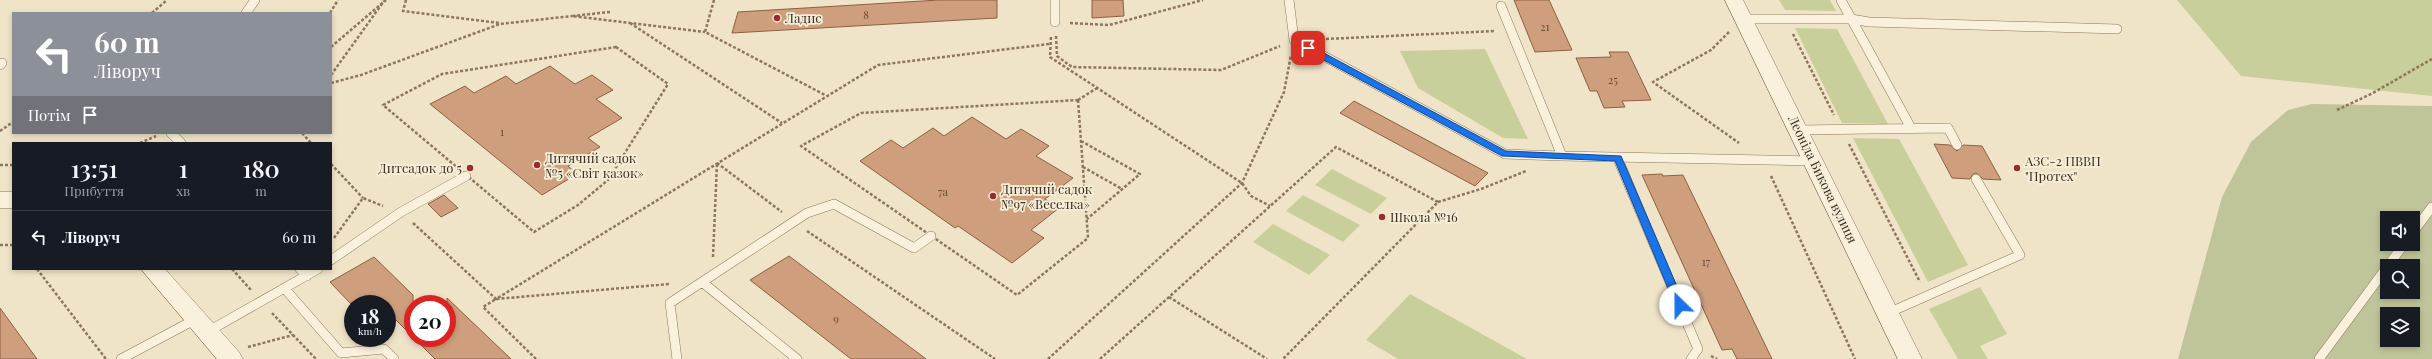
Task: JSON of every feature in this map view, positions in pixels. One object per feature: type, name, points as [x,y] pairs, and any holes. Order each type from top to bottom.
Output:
[{"type":"street","name":"Леоніда Бикова вулиця","points":[[1734,0],[1910,359]]},
{"type":"street","points":[[0,200],[12,200]]},
{"type":"street","points":[[153,270],[228,356]]},
{"type":"lane","points":[[247,12],[256,0]]},
{"type":"lane","points":[[1055,0],[1055,22]]},
{"type":"lane","points":[[1290,0],[1294,40],[1505,154],[1618,158],[1814,161]]},
{"type":"lane","points":[[1841,0],[1911,128]]},
{"type":"lane","points":[[1501,6],[1562,156]]},
{"type":"lane","points":[[1743,19],[1851,19],[1869,22],[2117,29]]},
{"type":"lane","points":[[1798,130],[1842,128],[1948,128],[1957,145]]},
{"type":"lane","points":[[172,134],[180,142]]},
{"type":"lane","points":[[1618,158],[1698,349],[1691,359]]},
{"type":"lane","points":[[332,259],[401,212],[466,176]]},
{"type":"lane","points":[[1888,313],[1928,297],[2020,255],[1976,179]]},
{"type":"lane","points":[[677,359],[670,303],[807,213],[834,204],[914,248],[931,236]]},
{"type":"lane","points":[[2420,223],[2432,207]]},
{"type":"lane","points":[[122,359],[262,302],[285,289],[303,273],[314,270]]},
{"type":"lane","points":[[2319,359],[2380,278]]},
{"type":"lane","points":[[702,282],[796,359]]},
{"type":"lane","points":[[285,289],[342,353],[384,349],[394,359]]},
{"type":"path","points":[[153,12],[167,0]]},
{"type":"path","points":[[331,12],[338,0]]},
{"type":"path","points":[[406,0],[403,11],[500,24]]},
{"type":"path","points":[[705,32],[715,2],[714,0]]},
{"type":"path","points":[[1055,22],[1108,25],[1203,0]]},
{"type":"path","points":[[332,46],[385,1]]},
{"type":"path","points":[[332,74],[385,1]]},
{"type":"path","points":[[332,83],[361,75],[500,24],[610,12]]},
{"type":"path","points":[[572,16],[705,32],[825,96]]},
{"type":"path","points":[[1743,19],[1711,50],[1653,82],[1764,161],[1855,359]]},
{"type":"path","points":[[1786,19],[1928,297]]},
{"type":"path","points":[[1055,22],[1057,56],[1072,67],[1221,70],[1294,40],[1511,30]]},
{"type":"path","points":[[1055,22],[1049,44],[1050,57],[1242,183],[1251,196],[1270,206]]},
{"type":"path","points":[[630,23],[782,123]]},
{"type":"path","points":[[1048,359],[1242,183],[1284,92],[1294,40]]},
{"type":"path","points":[[536,359],[483,307],[878,64],[1049,44]]},
{"type":"path","points":[[616,47],[668,84],[608,180],[578,205],[534,232],[466,176],[383,105],[442,74],[616,47]]},
{"type":"path","points":[[2337,110],[2373,93],[2432,59]]},
{"type":"path","points":[[1078,100],[1088,238],[1018,295],[801,146],[861,113],[1078,100],[1097,88]]},
{"type":"path","points":[[0,131],[12,123]]},
{"type":"path","points":[[303,134],[310,142]]},
{"type":"path","points":[[143,142],[158,136]]},
{"type":"path","points":[[1081,141],[1140,174],[1086,219]]},
{"type":"path","points":[[1100,359],[1336,148],[1438,202]]},
{"type":"path","points":[[1283,359],[1438,202],[1481,189],[1562,156]]},
{"type":"path","points":[[717,163],[794,222],[995,359]]},
{"type":"path","points":[[712,276],[717,163]]},
{"type":"path","points":[[0,165],[12,165]]},
{"type":"path","points":[[332,165],[363,198],[401,212],[496,299],[702,282]]},
{"type":"path","points":[[1083,167],[1122,190]]},
{"type":"path","points":[[332,242],[363,198]]},
{"type":"path","points":[[0,245],[12,245]]},
{"type":"path","points":[[38,270],[106,359]]},
{"type":"path","points":[[233,270],[316,359]]},
{"type":"path","points":[[1169,297],[1268,359]]},
{"type":"path","points":[[228,356],[293,335]]},
{"type":"green space","points":[[1779,0],[1830,0],[1836,11],[1785,10]]},
{"type":"green space","points":[[2177,0],[2432,0],[2432,96],[2241,76]]},
{"type":"green space","points":[[1795,28],[1837,29],[1888,124],[1842,123]]},
{"type":"green space","points":[[1485,49],[1528,139],[1503,138],[1418,88],[1400,51]]},
{"type":"green space","points":[[2312,104],[2432,106],[2432,359],[2178,359],[2222,197],[2251,142],[2288,110]]},
{"type":"green space","points":[[1853,138],[1899,139],[1968,265],[1928,282]]},
{"type":"green space","points":[[1332,169],[1387,198],[1371,214],[1315,185]]},
{"type":"green space","points":[[1303,195],[1360,225],[1343,242],[1286,211]]},
{"type":"green space","points":[[1273,224],[1330,255],[1309,275],[1253,242]]},
{"type":"green space","points":[[1980,287],[2007,334],[1980,346],[1988,359],[1958,359],[1929,309]]},
{"type":"green space","points":[[1410,294],[1527,359],[1398,359],[1366,340]]},
{"type":"building","points":[[939,0],[997,0],[997,18],[732,33],[738,12]]},
{"type":"building","points":[[1092,0],[1123,0],[1124,16],[1092,18]]},
{"type":"building","points":[[1514,0],[1549,0],[1572,50],[1535,52]]},
{"type":"building","points":[[1609,52],[1628,52],[1651,100],[1622,101],[1625,107],[1604,108],[1597,91],[1590,91],[1576,58],[1611,57]]},
{"type":"building","points":[[550,66],[575,84],[592,75],[613,90],[596,99],[622,118],[588,138],[600,147],[568,166],[577,174],[542,195],[430,104],[465,86],[474,93],[506,76],[516,84]]},
{"type":"building","points":[[1354,101],[1488,173],[1475,186],[1340,113]]},
{"type":"building","points":[[972,117],[1006,139],[1021,129],[1049,146],[1036,156],[1073,178],[1045,199],[1059,208],[1031,230],[1044,238],[1012,263],[958,226],[955,228],[860,161],[891,140],[903,148],[933,128],[944,136]]},
{"type":"building","points":[[1934,144],[1950,145],[1957,151],[1963,145],[1982,146],[2001,180],[1983,179],[1976,173],[1973,174],[1970,179],[1952,178]]},
{"type":"building","points":[[1662,174],[1663,176],[1683,175],[1772,359],[1737,359],[1732,349],[1722,350],[1642,175]]},
{"type":"building","points":[[444,195],[458,208],[441,217],[428,204]]},
{"type":"building","points":[[789,256],[926,359],[851,359],[750,280]]},
{"type":"building","points":[[374,257],[413,295],[404,295],[404,328],[396,320],[396,295],[344,295],[344,297],[330,282]]},
{"type":"building","points":[[456,307],[511,359],[435,359],[423,347],[456,347]]},
{"type":"building","points":[[0,308],[37,359],[0,359]]},
{"type":"place","name":"Ладис","points":[[777,18]]},
{"type":"place","name":"Дитячий садок №5 «Світ казок»","points":[[537,165]]},
{"type":"place","name":"Дитсадок до 5","points":[[470,168]]},
{"type":"place","name":"АЗС-2 ПВВП \"Протех\"","points":[[2017,168]]},
{"type":"place","name":"Дитячий садок №97 «Веселка»","points":[[993,196]]},
{"type":"place","name":"Школа №16","points":[[1382,217]]},
{"type":"route","points":[[1308,48],[1505,154],[1618,158],[1680,305]]}]
